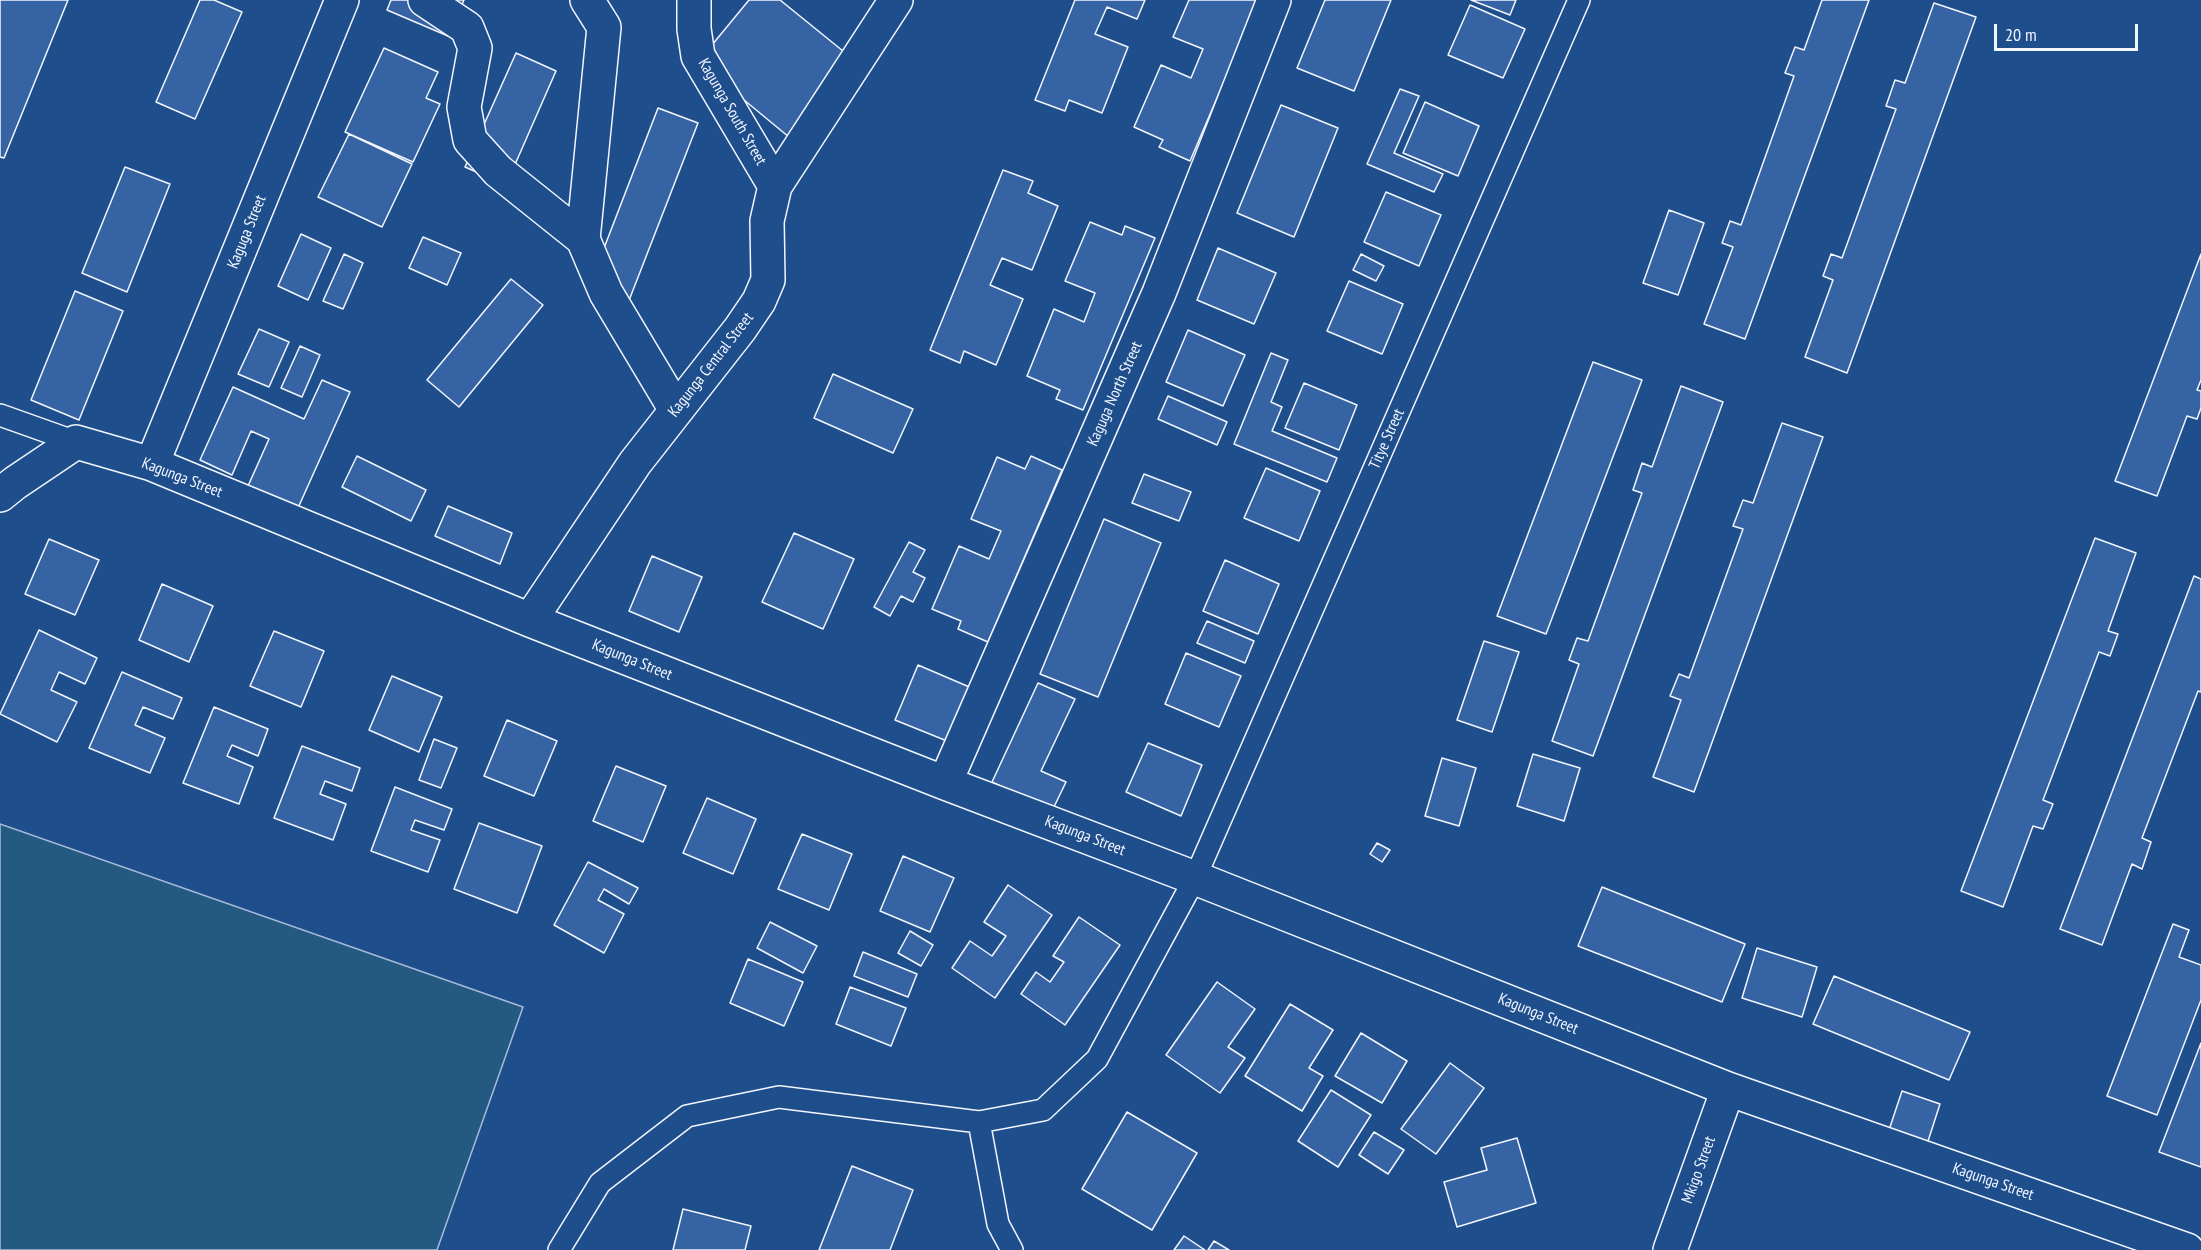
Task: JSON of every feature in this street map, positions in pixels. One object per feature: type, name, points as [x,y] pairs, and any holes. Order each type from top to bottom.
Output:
[{"type":"street","name":"Kaguga Street","points":[[152,464],[342,0]]},
{"type":"street","points":[[425,0],[467,28],[475,48],[464,107],[470,140],[498,171],[583,239],[606,293],[676,410]]},
{"type":"street","points":[[583,239],[604,27],[587,0]]},
{"type":"street","name":"Kagunga South Street","points":[[694,0],[694,29],[698,56],[775,186]]},
{"type":"street","name":"Kagunga Central Street","points":[[530,620],[635,463],[759,302],[768,280],[767,221],[775,186],[896,0]]},
{"type":"street","name":"Kaguga North Street","points":[[945,783],[1159,293],[1274,0]]},
{"type":"street","name":"Kagunga Street","points":[[76,442],[152,464],[530,620],[945,783],[1195,878],[1728,1089],[2187,1250]]},
{"type":"street","points":[[0,495],[76,442]]},
{"type":"street","name":"Mkigo Street","points":[[1670,1250],[1728,1089]]},
{"type":"lane","name":"Titye Street","points":[[560,1250],[600,1183],[687,1116],[779,1097],[979,1122],[1043,1110],[1097,1059],[1195,878],[1579,0]]},
{"type":"lane","points":[[0,415],[76,442]]},
{"type":"lane","points":[[979,1122],[998,1224],[1012,1250]]},
{"type":"shaded area","points":[[0,824],[523,1007],[437,1250],[0,1250]]},
{"type":"building","points":[[0,0],[68,0],[4,158],[0,157]]},
{"type":"building","points":[[200,0],[214,0],[242,12],[195,119],[156,102]]},
{"type":"building","points":[[391,0],[464,0],[448,36],[387,10]]},
{"type":"building","points":[[749,0],[780,0],[859,64],[795,142],[698,62]]},
{"type":"building","points":[[1075,0],[1145,0],[1137,19],[1107,7],[1095,34],[1128,47],[1102,113],[1069,100],[1065,111],[1035,100]]},
{"type":"building","points":[[1189,0],[1259,0],[1190,161],[1159,147],[1163,140],[1134,127],[1161,65],[1191,78],[1203,49],[1173,37]]},
{"type":"building","points":[[1325,0],[1391,0],[1354,91],[1297,68]]},
{"type":"building","points":[[1471,0],[1516,0],[1510,15]]},
{"type":"building","points":[[1822,0],[1869,0],[1745,339],[1704,324],[1733,247],[1722,243],[1730,221],[1741,225],[1794,76],[1785,73],[1795,47],[1804,50]]},
{"type":"building","points":[[1934,3],[1976,17],[1847,373],[1805,357],[1833,280],[1823,276],[1831,254],[1842,258],[1896,109],[1886,106],[1895,80],[1905,83]]},
{"type":"building","points":[[1470,5],[1525,29],[1503,78],[1448,55]]},
{"type":"building","points":[[384,48],[438,72],[426,98],[440,104],[413,162],[345,132]]},
{"type":"building","points":[[516,53],[556,71],[506,185],[465,167]]},
{"type":"building","points":[[1400,89],[1419,96],[1394,153],[1443,174],[1434,192],[1367,164]]},
{"type":"building","points":[[1425,102],[1479,126],[1458,176],[1403,153]]},
{"type":"building","points":[[1281,105],[1338,128],[1294,237],[1237,213]]},
{"type":"building","points":[[658,108],[698,123],[628,303],[589,287]]},
{"type":"building","points":[[349,134],[412,164],[382,227],[318,197]]},
{"type":"building","points":[[125,167],[170,184],[127,292],[82,273]]},
{"type":"building","points":[[1003,170],[1033,181],[1028,193],[1058,206],[1032,270],[1002,258],[990,285],[1023,299],[996,365],[964,351],[960,363],[930,350]]},
{"type":"building","points":[[1386,192],[1441,215],[1419,266],[1364,242]]},
{"type":"building","points":[[1669,210],[1704,223],[1678,295],[1643,283]]},
{"type":"building","points":[[1090,222],[1122,235],[1125,226],[1155,238],[1083,410],[1056,399],[1060,390],[1027,376],[1054,309],[1084,322],[1095,293],[1065,281]]},
{"type":"building","points":[[301,234],[331,248],[308,300],[278,286]]},
{"type":"building","points":[[423,237],[461,253],[447,285],[409,268]]},
{"type":"building","points":[[1218,248],[1276,273],[1254,324],[1197,300]]},
{"type":"building","points":[[344,254],[363,263],[343,309],[323,301]]},
{"type":"building","points":[[1361,254],[1384,266],[1376,281],[1353,270]]},
{"type":"building","points":[[2201,254],[2201,380],[2197,390],[2201,391],[2201,408],[2197,419],[2187,416],[2157,496],[2115,481]]},
{"type":"building","points":[[511,279],[543,305],[459,407],[427,380]]},
{"type":"building","points":[[1349,281],[1403,304],[1382,354],[1327,331]]},
{"type":"building","points":[[75,291],[123,311],[79,420],[31,400]]},
{"type":"building","points":[[259,329],[289,342],[269,387],[238,374]]},
{"type":"building","points":[[1188,330],[1245,355],[1223,406],[1166,382]]},
{"type":"building","points":[[300,346],[320,355],[302,397],[281,388]]},
{"type":"building","points":[[1271,353],[1288,360],[1271,402],[1282,407],[1272,431],[1337,458],[1327,482],[1234,444]]},
{"type":"building","points":[[1593,362],[1642,380],[1546,634],[1497,616]]},
{"type":"building","points":[[833,374],[913,409],[893,453],[814,418]]},
{"type":"building","points":[[322,380],[350,392],[298,508],[248,486],[269,439],[251,431],[232,475],[200,460],[233,387],[304,419]]},
{"type":"building","points":[[1304,383],[1357,405],[1339,450],[1285,428]]},
{"type":"building","points":[[1681,386],[1723,402],[1593,756],[1552,741],[1579,664],[1569,660],[1577,638],[1588,641],[1642,493],[1633,490],[1642,463],[1652,467]]},
{"type":"building","points":[[1168,396],[1227,422],[1217,445],[1158,419]]},
{"type":"building","points":[[1782,423],[1823,437],[1694,792],[1653,777],[1681,700],[1670,696],[1679,674],[1689,678],[1743,529],[1733,526],[1743,500],[1753,503]]},
{"type":"building","points":[[357,456],[426,490],[411,521],[342,487]]},
{"type":"building","points":[[1031,456],[1062,470],[988,642],[958,629],[961,621],[932,609],[959,546],[989,559],[1001,531],[971,519],[997,457],[1025,469]]},
{"type":"building","points":[[1266,468],[1320,491],[1299,541],[1244,518]]},
{"type":"building","points":[[1144,474],[1191,492],[1179,521],[1132,503]]},
{"type":"building","points":[[448,506],[512,533],[500,564],[435,536]]},
{"type":"building","points":[[1104,519],[1161,543],[1098,697],[1040,674]]},
{"type":"building","points":[[794,533],[854,559],[823,629],[762,602]]},
{"type":"building","points":[[2095,538],[2136,553],[2108,631],[2118,634],[2110,656],[2099,652],[2043,800],[2053,804],[2043,829],[2033,826],[2003,907],[1961,891]]},
{"type":"building","points":[[49,539],[99,560],[75,615],[25,594]]},
{"type":"building","points":[[909,542],[925,550],[913,572],[925,578],[913,602],[901,596],[890,616],[874,607]]},
{"type":"building","points":[[652,556],[702,577],[679,632],[629,611]]},
{"type":"building","points":[[1225,560],[1279,584],[1258,634],[1203,611]]},
{"type":"building","points":[[2194,576],[2201,579],[2201,692],[2198,691],[2142,838],[2151,842],[2142,869],[2132,864],[2102,945],[2060,929]]},
{"type":"building","points":[[162,584],[213,606],[189,662],[139,640]]},
{"type":"building","points":[[1207,621],[1254,641],[1245,663],[1197,643]]},
{"type":"building","points":[[39,630],[97,658],[85,684],[59,672],[51,690],[77,702],[57,742],[0,714]]},
{"type":"building","points":[[274,631],[324,651],[301,707],[250,686]]},
{"type":"building","points":[[1484,641],[1519,652],[1492,732],[1457,720]]},
{"type":"building","points":[[1186,653],[1241,676],[1219,727],[1165,704]]},
{"type":"building","points":[[918,665],[974,689],[952,743],[895,720]]},
{"type":"building","points":[[122,672],[182,698],[173,719],[143,707],[135,725],[165,738],[150,773],[89,748]]},
{"type":"building","points":[[392,676],[442,697],[419,752],[369,730]]},
{"type":"building","points":[[1038,683],[1075,699],[1041,771],[1066,782],[1052,811],[992,782]]},
{"type":"building","points":[[214,707],[268,729],[258,756],[232,745],[227,756],[253,767],[239,804],[183,783]]},
{"type":"building","points":[[507,720],[557,741],[534,796],[484,776]]},
{"type":"building","points":[[434,739],[457,748],[441,788],[419,780]]},
{"type":"building","points":[[1148,743],[1202,765],[1181,816],[1126,792]]},
{"type":"building","points":[[302,746],[360,768],[352,791],[325,781],[320,794],[346,804],[333,840],[274,818]]},
{"type":"building","points":[[1533,754],[1580,768],[1564,821],[1517,806]]},
{"type":"building","points":[[1442,758],[1476,768],[1459,826],[1425,816]]},
{"type":"building","points":[[616,766],[666,786],[643,842],[593,821]]},
{"type":"building","points":[[395,787],[452,809],[444,830],[415,820],[411,830],[440,840],[428,872],[371,851]]},
{"type":"building","points":[[707,798],[756,819],[733,874],[683,853]]},
{"type":"building","points":[[479,823],[542,846],[517,913],[454,889]]},
{"type":"building","points":[[802,834],[852,854],[829,910],[778,889]]},
{"type":"building","points":[[1377,843],[1390,850],[1382,862],[1370,854]]},
{"type":"building","points":[[903,856],[954,878],[930,932],[880,911]]},
{"type":"building","points":[[588,862],[638,888],[629,904],[604,889],[598,900],[624,914],[604,953],[554,925]]},
{"type":"building","points":[[1008,885],[1052,915],[995,998],[952,968],[970,941],[992,956],[1006,936],[984,922]]},
{"type":"building","points":[[1602,887],[1745,944],[1722,1002],[1578,946]]},
{"type":"building","points":[[1079,917],[1120,945],[1065,1025],[1021,994],[1036,972],[1050,982],[1064,962],[1053,956]]},
{"type":"building","points":[[770,922],[817,946],[803,973],[757,948]]},
{"type":"building","points":[[2173,924],[2189,930],[2179,957],[2201,965],[2201,1000],[2157,1115],[2107,1096]]},
{"type":"building","points":[[910,931],[933,945],[921,966],[898,953]]},
{"type":"building","points":[[1757,948],[1817,967],[1802,1017],[1742,998]]},
{"type":"building","points":[[863,952],[917,974],[908,997],[854,976]]},
{"type":"building","points":[[748,959],[803,982],[784,1026],[730,1003]]},
{"type":"building","points":[[1834,976],[1970,1032],[1949,1080],[1813,1024]]},
{"type":"building","points":[[1217,982],[1255,1009],[1228,1047],[1245,1058],[1220,1093],[1166,1055]]},
{"type":"building","points":[[850,987],[906,1008],[891,1046],[836,1024]]},
{"type":"building","points":[[1290,1004],[1333,1030],[1309,1068],[1323,1076],[1302,1111],[1245,1076]]},
{"type":"building","points":[[1361,1033],[1407,1061],[1382,1103],[1335,1076]]},
{"type":"building","points":[[2201,1043],[2201,1167],[2159,1152]]},
{"type":"building","points":[[1450,1063],[1484,1088],[1436,1154],[1401,1129]]},
{"type":"building","points":[[1331,1090],[1371,1115],[1338,1167],[1298,1141]]},
{"type":"building","points":[[1902,1091],[1940,1104],[1919,1169],[1880,1157]]},
{"type":"building","points":[[1127,1112],[1197,1153],[1152,1230],[1082,1189]]},
{"type":"building","points":[[1374,1132],[1404,1150],[1388,1174],[1359,1155]]},
{"type":"building","points":[[1517,1138],[1536,1203],[1457,1227],[1444,1182],[1487,1170],[1481,1148]]},
{"type":"building","points":[[852,1166],[913,1190],[890,1250],[819,1250]]},
{"type":"building","points":[[683,1209],[751,1226],[745,1250],[673,1250]]},
{"type":"building","points":[[1184,1236],[1205,1250],[1174,1250]]},
{"type":"building","points":[[1214,1241],[1229,1250],[1208,1250]]}]
